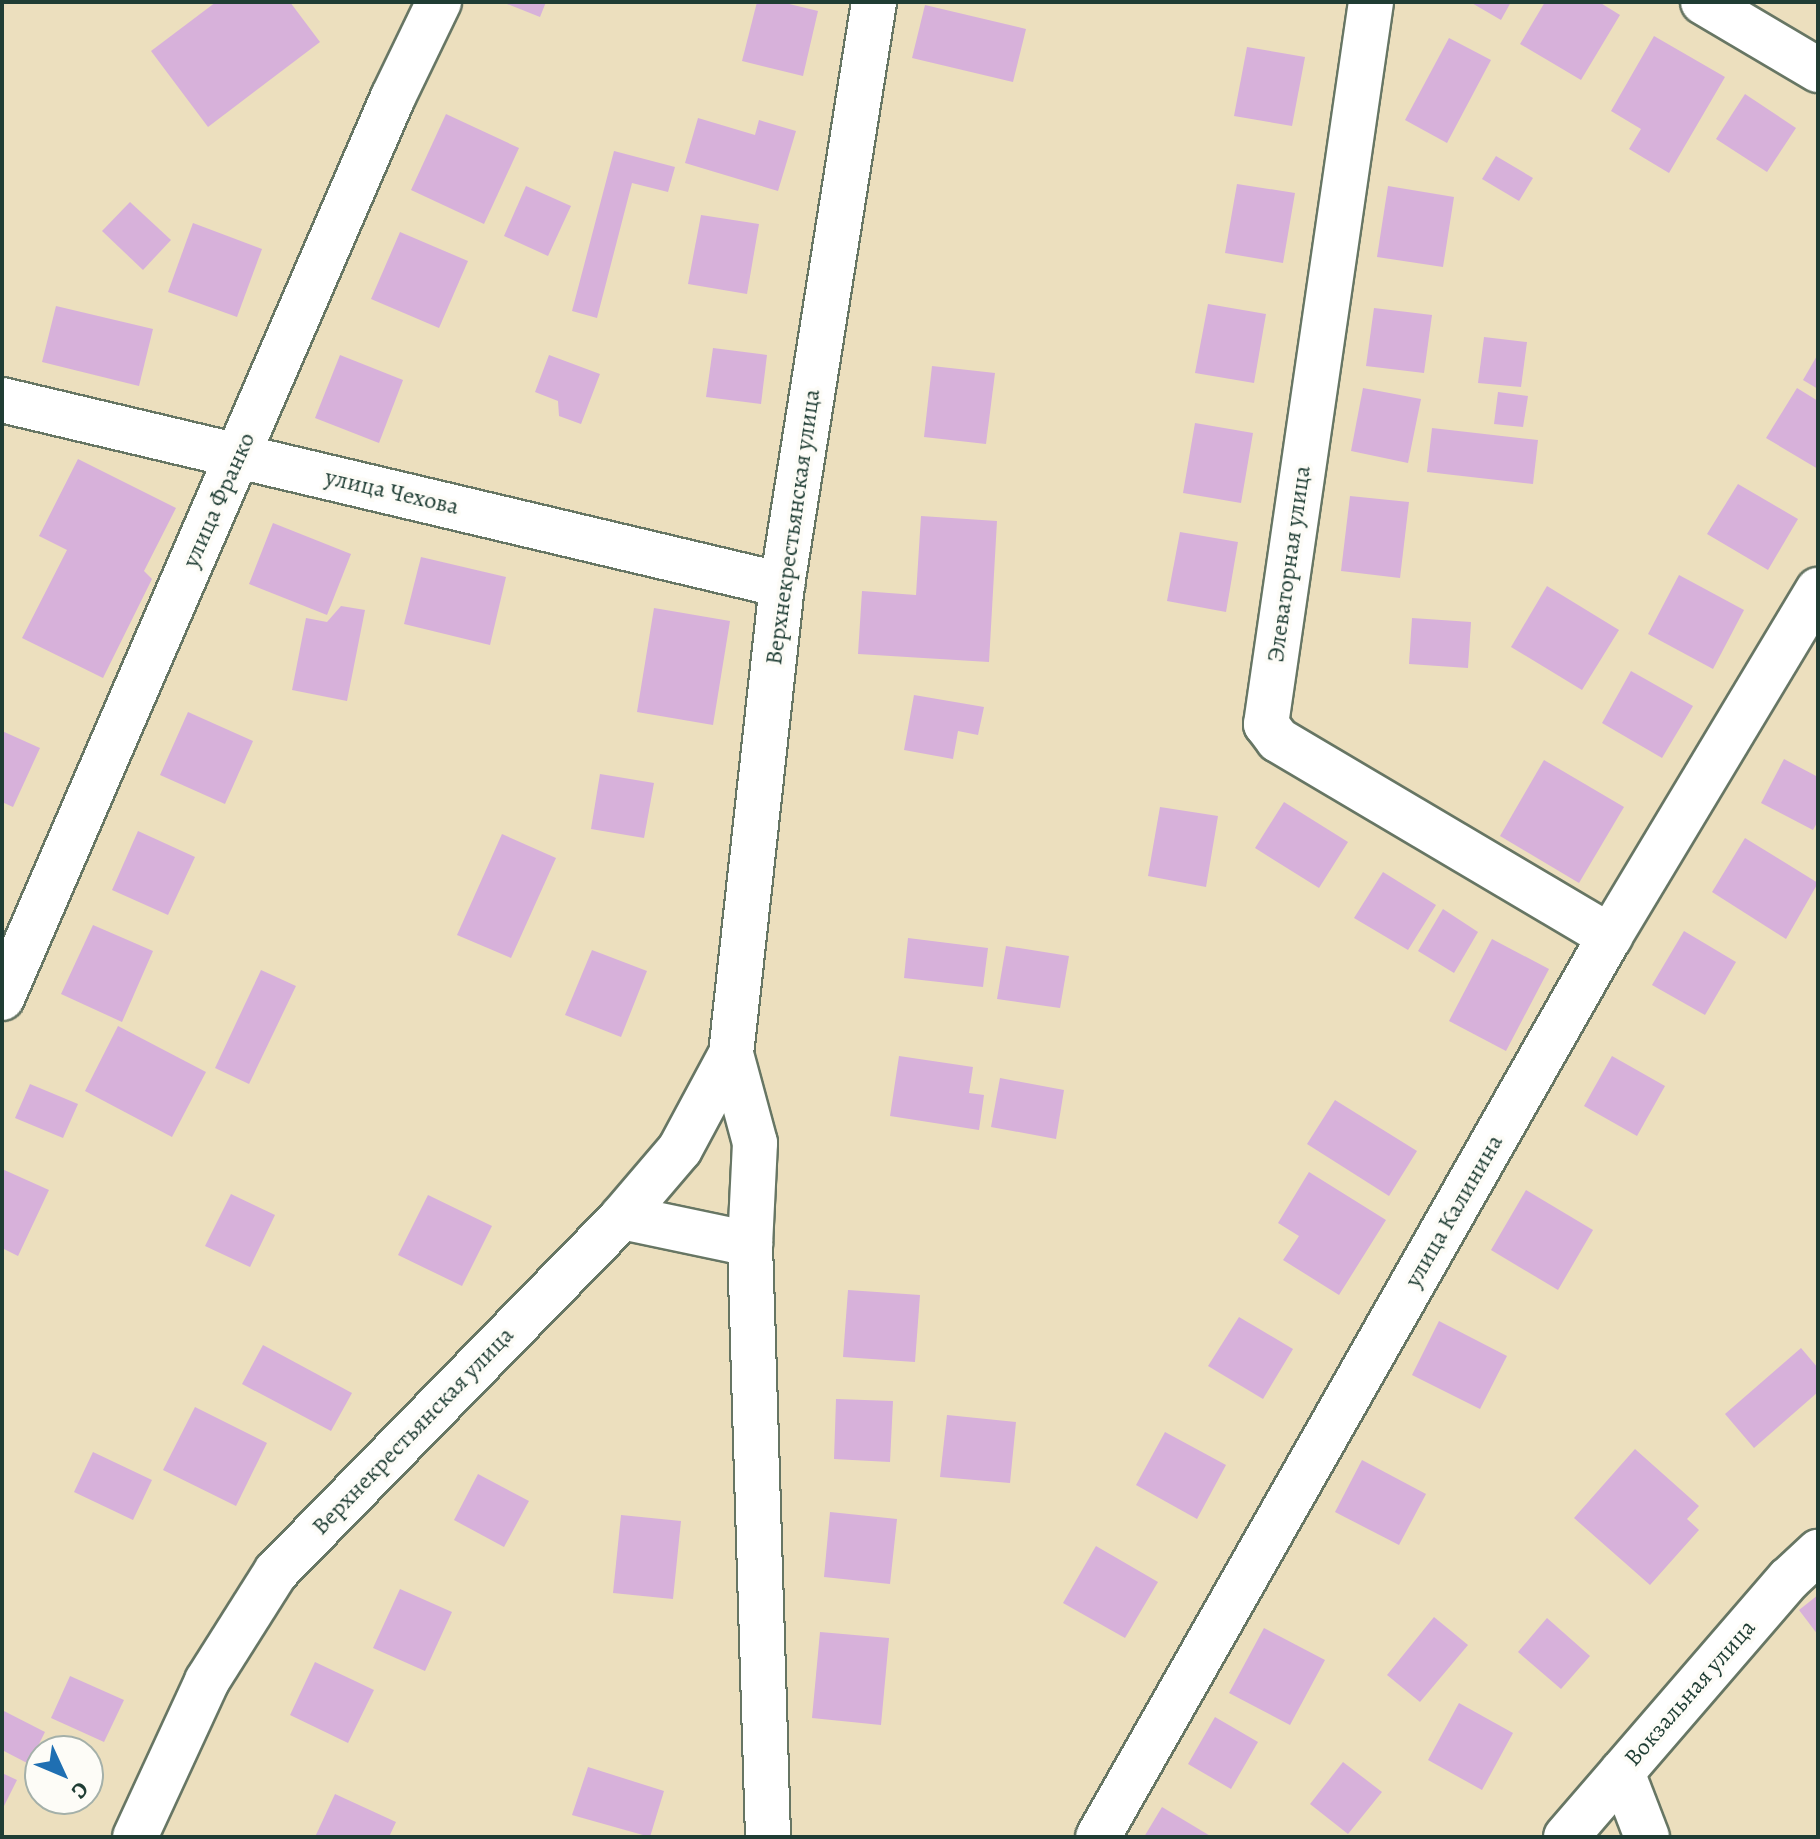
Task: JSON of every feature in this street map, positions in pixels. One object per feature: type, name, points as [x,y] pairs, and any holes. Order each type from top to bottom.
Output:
[{"type":"street","name":"улица Франко","points":[[2,998],[393,97],[439,2]]},
{"type":"street","name":"Верхнекрестьянская улица","points":[[768,1837],[750,1244],[755,1143],[731,1054],[782,585],[874,2]]},
{"type":"street","name":"Элеваторная улица","points":[[1371,2],[1266,724],[1278,740],[1610,936]]},
{"type":"street","points":[[1703,2],[1818,70]]},
{"type":"street","name":"улица Чехова","points":[[2,400],[782,585]]},
{"type":"street","name":"улица Калинина","points":[[1098,1837],[1610,936],[1818,590]]},
{"type":"street","name":"Верхнекрестьянская улица","points":[[135,1837],[207,1681],[276,1572],[622,1217],[680,1149],[731,1054]]},
{"type":"street","points":[[622,1217],[750,1244]]},
{"type":"street","name":"Вокзальная улица","points":[[1566,1837],[1789,1579],[1818,1552]]},
{"type":"street","points":[[1622,1772],[1647,1837]]},
{"type":"building","points":[[216,2],[290,2],[320,42],[208,127],[151,51]]},
{"type":"building","points":[[502,2],[546,2],[540,17]]},
{"type":"building","points":[[757,2],[781,2],[818,11],[803,76],[742,61]]},
{"type":"building","points":[[1470,2],[1511,2],[1501,20]]},
{"type":"building","points":[[1545,2],[1599,2],[1620,15],[1581,80],[1520,44]]},
{"type":"building","points":[[925,5],[1026,29],[1013,82],[912,58]]},
{"type":"building","points":[[1654,36],[1725,77],[1669,173],[1629,149],[1641,129],[1611,111]]},
{"type":"building","points":[[1449,38],[1491,60],[1447,143],[1405,120]]},
{"type":"building","points":[[1247,47],[1305,57],[1292,126],[1234,116]]},
{"type":"building","points":[[1745,94],[1796,128],[1767,172],[1716,139]]},
{"type":"building","points":[[446,114],[519,148],[484,224],[411,190]]},
{"type":"building","points":[[698,118],[755,135],[759,120],[796,131],[778,191],[685,163]]},
{"type":"building","points":[[614,151],[675,167],[668,192],[632,183],[597,318],[572,311]]},
{"type":"building","points":[[1496,156],[1533,178],[1519,201],[1482,179]]},
{"type":"building","points":[[1237,184],[1295,193],[1283,263],[1225,253]]},
{"type":"building","points":[[526,186],[571,206],[548,256],[504,236]]},
{"type":"building","points":[[1388,186],[1454,197],[1443,267],[1377,257]]},
{"type":"building","points":[[130,202],[171,240],[143,270],[102,231]]},
{"type":"building","points":[[701,215],[759,224],[747,294],[688,284]]},
{"type":"building","points":[[193,223],[262,249],[237,317],[168,292]]},
{"type":"building","points":[[400,232],[468,261],[439,328],[371,299]]},
{"type":"building","points":[[1208,304],[1266,314],[1254,383],[1195,373]]},
{"type":"building","points":[[56,306],[153,329],[139,386],[42,362]]},
{"type":"building","points":[[1374,308],[1432,315],[1424,373],[1366,366]]},
{"type":"building","points":[[1484,337],[1527,342],[1521,387],[1478,383]]},
{"type":"building","points":[[713,348],[767,355],[761,404],[706,397]]},
{"type":"building","points":[[1818,354],[1818,389],[1803,380]]},
{"type":"building","points":[[340,355],[403,380],[379,443],[315,418]]},
{"type":"building","points":[[549,355],[600,374],[581,424],[559,416],[558,401],[535,392]]},
{"type":"building","points":[[932,366],[995,373],[986,444],[924,437]]},
{"type":"building","points":[[1363,388],[1421,399],[1408,463],[1351,451]]},
{"type":"building","points":[[1797,388],[1818,401],[1818,469],[1766,438]]},
{"type":"building","points":[[1498,392],[1528,396],[1523,427],[1494,424]]},
{"type":"building","points":[[1195,423],[1253,433],[1241,503],[1183,493]]},
{"type":"building","points":[[1432,428],[1538,440],[1533,484],[1427,472]]},
{"type":"building","points":[[78,459],[176,508],[144,571],[152,579],[103,678],[22,638],[67,550],[39,536]]},
{"type":"building","points":[[1738,484],[1798,519],[1768,570],[1707,534]]},
{"type":"building","points":[[1350,496],[1409,502],[1400,578],[1341,571]]},
{"type":"building","points":[[921,516],[997,521],[989,662],[858,654],[862,591],[916,595]]},
{"type":"building","points":[[273,523],[351,554],[327,615],[249,584]]},
{"type":"building","points":[[1180,532],[1238,542],[1226,612],[1167,601]]},
{"type":"building","points":[[421,557],[506,577],[490,645],[404,624]]},
{"type":"building","points":[[1679,575],[1744,610],[1713,669],[1648,634]]},
{"type":"building","points":[[1547,586],[1619,630],[1582,690],[1511,647]]},
{"type":"building","points":[[341,606],[365,610],[347,701],[292,690],[306,618],[327,622]]},
{"type":"building","points":[[654,608],[730,621],[713,725],[637,712]]},
{"type":"building","points":[[1412,618],[1471,622],[1468,668],[1409,664]]},
{"type":"building","points":[[1631,671],[1693,706],[1662,758],[1602,723]]},
{"type":"building","points":[[914,695],[984,707],[978,735],[958,731],[953,759],[904,750]]},
{"type":"building","points":[[188,712],[253,741],[225,804],[160,775]]},
{"type":"building","points":[[2,731],[40,748],[13,807],[2,802]]},
{"type":"building","points":[[1784,759],[1818,777],[1818,821],[1813,830],[1761,803]]},
{"type":"building","points":[[1544,760],[1624,807],[1579,883],[1500,836]]},
{"type":"building","points":[[600,774],[654,783],[644,838],[591,829]]},
{"type":"building","points":[[1284,802],[1348,842],[1319,888],[1255,848]]},
{"type":"building","points":[[1160,807],[1218,816],[1206,887],[1148,876]]},
{"type":"building","points":[[138,831],[195,857],[168,915],[112,890]]},
{"type":"building","points":[[502,834],[556,858],[511,958],[457,935]]},
{"type":"building","points":[[1745,838],[1818,883],[1786,939],[1712,892]]},
{"type":"building","points":[[1383,872],[1436,905],[1408,950],[1354,918]]},
{"type":"building","points":[[1443,909],[1478,932],[1454,973],[1418,951]]},
{"type":"building","points":[[93,925],[153,951],[122,1022],[61,994]]},
{"type":"building","points":[[1684,931],[1736,962],[1705,1015],[1652,985]]},
{"type":"building","points":[[908,938],[988,948],[983,987],[904,978]]},
{"type":"building","points":[[1492,939],[1549,969],[1506,1051],[1449,1021]]},
{"type":"building","points":[[1006,946],[1069,956],[1060,1008],[997,999]]},
{"type":"building","points":[[592,950],[647,971],[621,1037],[565,1015]]},
{"type":"building","points":[[261,970],[296,986],[249,1084],[215,1068]]},
{"type":"building","points":[[118,1026],[206,1072],[172,1137],[85,1091]]},
{"type":"building","points":[[899,1056],[973,1067],[969,1093],[984,1095],[979,1130],[890,1116]]},
{"type":"building","points":[[1612,1056],[1665,1086],[1637,1136],[1584,1106]]},
{"type":"building","points":[[1000,1078],[1064,1090],[1056,1139],[991,1127]]},
{"type":"building","points":[[30,1084],[78,1104],[63,1138],[15,1118]]},
{"type":"building","points":[[1335,1100],[1417,1151],[1389,1196],[1307,1144]]},
{"type":"building","points":[[2,1169],[49,1190],[18,1256],[2,1248]]},
{"type":"building","points":[[1309,1172],[1386,1220],[1339,1295],[1283,1260],[1299,1236],[1278,1223]]},
{"type":"building","points":[[1526,1190],[1593,1230],[1558,1290],[1491,1250]]},
{"type":"building","points":[[231,1194],[275,1215],[250,1267],[205,1246]]},
{"type":"building","points":[[428,1195],[492,1226],[462,1286],[398,1255]]},
{"type":"building","points":[[848,1290],[920,1295],[915,1362],[843,1357]]},
{"type":"building","points":[[1239,1317],[1293,1349],[1263,1399],[1208,1366]]},
{"type":"building","points":[[1439,1321],[1507,1356],[1480,1409],[1412,1375]]},
{"type":"building","points":[[263,1345],[352,1393],[331,1431],[242,1384]]},
{"type":"building","points":[[1801,1348],[1818,1368],[1818,1392],[1754,1448],[1725,1414]]},
{"type":"building","points":[[836,1399],[893,1401],[890,1462],[834,1459]]},
{"type":"building","points":[[195,1407],[267,1443],[236,1506],[163,1470]]},
{"type":"building","points":[[947,1415],[1016,1422],[1010,1483],[940,1477]]},
{"type":"building","points":[[1165,1432],[1226,1465],[1197,1519],[1136,1485]]},
{"type":"building","points":[[1635,1449],[1699,1506],[1687,1519],[1699,1530],[1650,1585],[1574,1518]]},
{"type":"building","points":[[93,1452],[152,1480],[133,1520],[74,1492]]},
{"type":"building","points":[[1362,1460],[1426,1494],[1399,1545],[1335,1512]]},
{"type":"building","points":[[478,1474],[529,1501],[504,1547],[454,1520]]},
{"type":"building","points":[[830,1512],[897,1519],[890,1584],[824,1577]]},
{"type":"building","points":[[621,1515],[681,1521],[673,1599],[613,1593]]},
{"type":"building","points":[[1096,1546],[1158,1582],[1125,1638],[1063,1603]]},
{"type":"building","points":[[400,1589],[452,1612],[425,1671],[373,1648]]},
{"type":"building","points":[[1818,1595],[1818,1635],[1799,1610]]},
{"type":"building","points":[[1434,1617],[1468,1645],[1420,1702],[1387,1675]]},
{"type":"building","points":[[1547,1618],[1590,1656],[1561,1689],[1518,1652]]},
{"type":"building","points":[[1264,1628],[1325,1660],[1290,1725],[1229,1693]]},
{"type":"building","points":[[820,1632],[889,1638],[881,1725],[812,1718]]},
{"type":"building","points":[[315,1662],[374,1690],[348,1743],[290,1715]]},
{"type":"building","points":[[70,1676],[124,1700],[104,1742],[104,1735],[89,1735],[51,1718]]},
{"type":"building","points":[[1459,1703],[1513,1733],[1482,1790],[1428,1760]]},
{"type":"building","points":[[2,1710],[45,1732],[44,1735],[24,1735],[24,1761],[2,1750]]},
{"type":"building","points":[[1215,1717],[1258,1742],[1231,1789],[1188,1764]]},
{"type":"building","points":[[1343,1762],[1382,1792],[1348,1834],[1310,1804]]},
{"type":"building","points":[[588,1767],[664,1791],[650,1837],[572,1815]]},
{"type":"building","points":[[2,1773],[17,1780],[2,1810]]},
{"type":"building","points":[[335,1794],[396,1822],[389,1837],[315,1837]]},
{"type":"building","points":[[1162,1807],[1212,1837],[1144,1837]]}]
